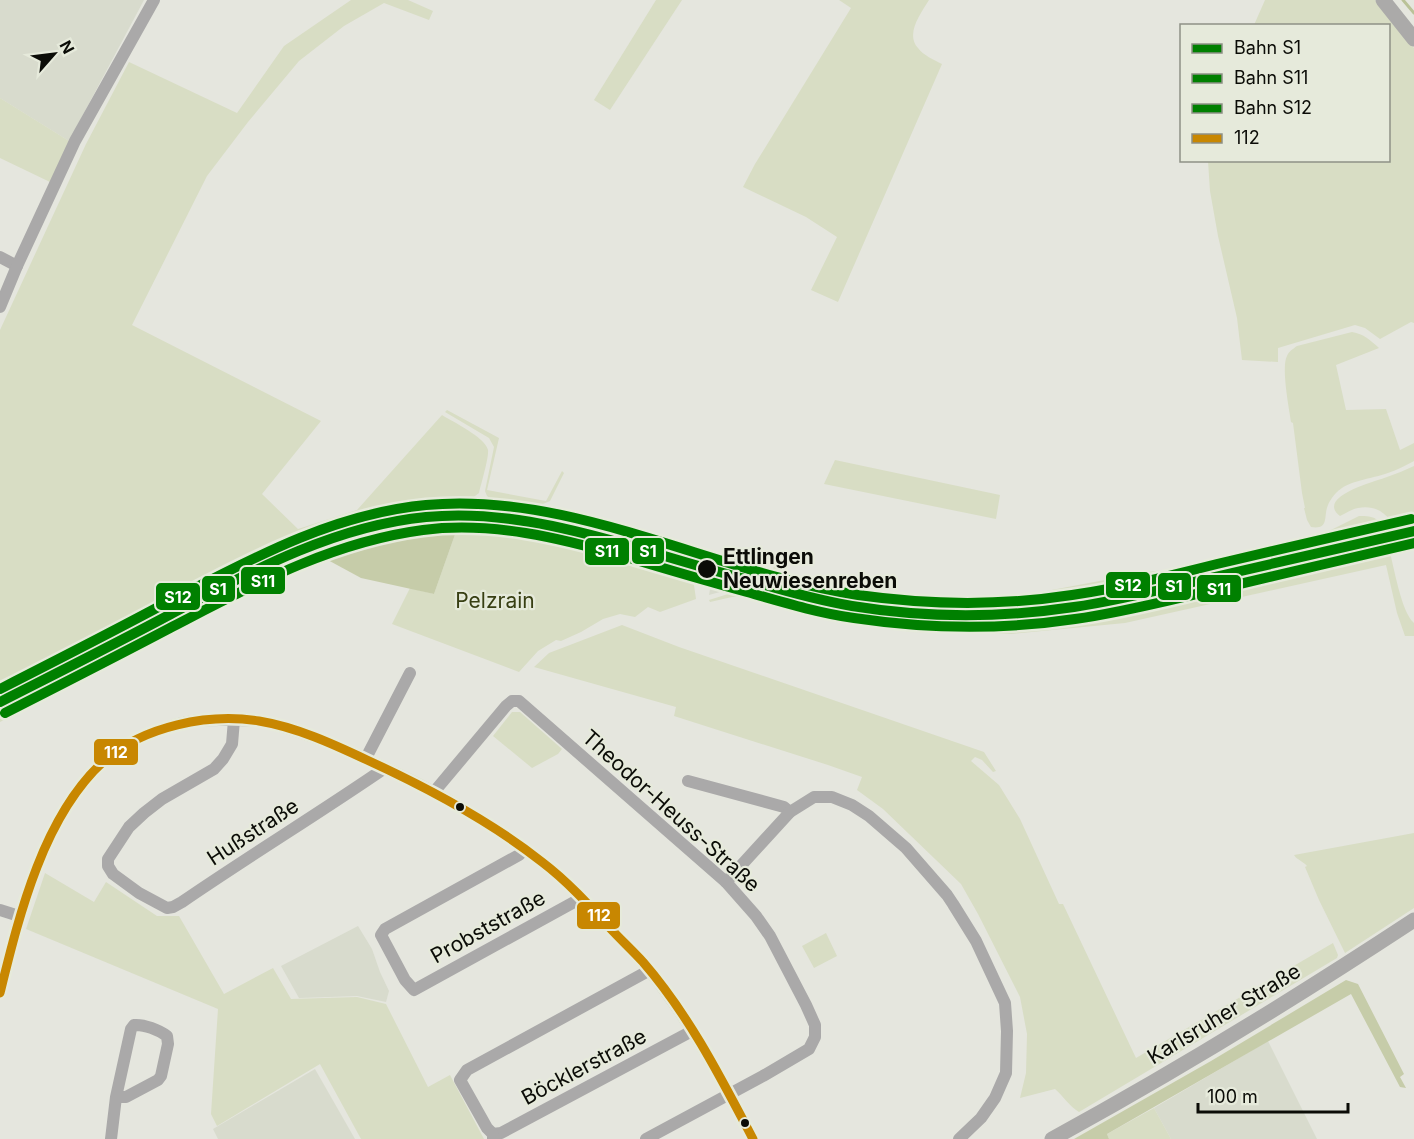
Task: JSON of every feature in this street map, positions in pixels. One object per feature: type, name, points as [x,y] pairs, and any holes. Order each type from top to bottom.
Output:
[{"type":"main road","points":[[1383,0],[1414,39]]},
{"type":"main road","name":"Karlsruher Straße","points":[[1052,1139],[1226,1038],[1414,921]]},
{"type":"street","points":[[0,307],[75,141],[154,0]]},
{"type":"street","points":[[0,257],[17,266]]},
{"type":"street","points":[[366,758],[410,673]]},
{"type":"street","name":"Theodor-Heuss-Straße","points":[[434,792],[506,706],[512,701],[519,701],[726,882],[770,936],[815,1025],[815,1037],[809,1049],[646,1139]]},
{"type":"street","name":"Hußstraße","points":[[234,720],[232,744],[214,769],[162,799],[144,813],[129,827],[108,859],[108,866],[113,874],[139,893],[167,908],[173,907],[385,768]]},
{"type":"street","points":[[0,993],[20,916],[56,823],[76,791],[103,762],[132,741],[157,730],[194,721],[262,722],[332,744],[366,758],[434,792],[485,822],[525,849],[557,875],[581,896],[650,970],[692,1030],[730,1093],[753,1139]]},
{"type":"street","points":[[688,781],[784,807],[790,812]]},
{"type":"street","points":[[726,882],[790,812],[814,797],[832,797],[852,805],[869,816],[906,848],[947,895],[976,941],[1005,1003],[1007,1031],[1005,1073],[995,1098],[981,1118],[959,1139]]},
{"type":"street","name":"Probststraße","points":[[525,849],[519,855],[385,929],[381,934],[405,980],[414,990],[576,901],[581,896]]},
{"type":"street","points":[[0,910],[20,916]]},
{"type":"street","name":"Böcklerstraße","points":[[650,970],[467,1070],[460,1080],[493,1137],[692,1030]]},
{"type":"street","points":[[111,1139],[116,1097],[131,1029],[138,1024],[167,1036],[168,1044],[158,1080],[126,1097],[116,1097]]},
{"type":"shaded area","points":[[0,0],[144,0],[69,141],[0,98]]},
{"type":"shaded area","points":[[446,510],[513,514],[545,519],[601,533],[608,532],[734,569],[760,572],[738,587],[709,595],[711,583],[603,553],[603,549],[559,537],[507,527],[439,525],[364,538],[323,551],[268,575],[71,675],[0,714],[0,699],[269,559],[321,536],[351,527],[409,514]]},
{"type":"shaded area","points":[[1372,537],[1375,551],[1097,614],[1008,627],[885,622],[827,612],[744,589],[763,578],[830,597],[890,606],[950,610],[1010,610],[1066,604]]},
{"type":"shaded area","points":[[358,926],[372,949],[389,991],[386,1002],[357,996],[299,998],[281,966]]},
{"type":"shaded area","points":[[1268,1041],[1317,1139],[1171,1139],[1154,1108]]},
{"type":"shaded area","points":[[315,1069],[355,1139],[218,1139],[213,1129]]},
{"type":"green space","points":[[351,0],[408,0],[433,11],[429,20],[384,3],[344,26],[299,61],[207,176],[132,325],[321,421],[262,494],[298,529],[357,510],[442,415],[475,435],[486,445],[488,454],[479,493],[471,499],[406,505],[372,512],[332,522],[289,538],[187,590],[145,606],[0,686],[0,330],[86,144],[129,62],[237,113],[284,46]]},
{"type":"green space","points":[[656,0],[682,0],[610,110],[594,100]]},
{"type":"green space","points":[[839,0],[929,0],[916,24],[914,42],[920,51],[942,64],[838,302],[811,290],[837,237],[806,217],[743,187],[851,8]]},
{"type":"green space","points":[[1265,0],[1375,0],[1414,48],[1414,323],[1411,322],[1380,339],[1365,328],[1355,325],[1278,348],[1278,362],[1242,360],[1237,318],[1210,191],[1208,162],[1390,162],[1390,24],[1254,24]]},
{"type":"green space","points":[[0,98],[69,141],[50,182],[0,158]]},
{"type":"green space","points":[[1352,332],[1370,340],[1379,348],[1336,365],[1346,410],[1386,409],[1400,450],[1414,443],[1414,461],[1391,472],[1347,485],[1335,494],[1327,509],[1323,524],[1311,527],[1304,508],[1286,388],[1285,361],[1289,353],[1297,346]]},
{"type":"green space","points":[[447,410],[499,438],[487,490],[546,501],[562,471],[564,473],[550,501],[538,506],[493,500],[487,496],[485,491],[494,447],[489,438],[445,412]]},
{"type":"green space","points":[[835,460],[1000,495],[996,519],[824,484]]},
{"type":"green space","points":[[1414,466],[1414,526],[1396,531],[1390,520],[1376,509],[1365,507],[1340,516],[1334,509],[1335,502],[1350,491]]},
{"type":"green space","points":[[446,507],[516,510],[585,520],[584,528],[515,514],[463,510],[397,517],[335,532],[244,571],[0,699],[0,692],[98,641],[149,610],[194,593],[299,541],[350,523],[408,511]]},
{"type":"green space","points":[[1359,516],[1376,519],[1386,533],[1100,597],[1017,608],[975,610],[890,606],[849,601],[808,592],[763,578],[777,564],[782,566],[778,569],[777,576],[784,578],[788,572],[800,580],[813,584],[870,592],[964,598],[1015,597],[1147,572],[1163,570],[1164,573],[1315,538]]},
{"type":"green space","name":"Pelzrain","points":[[458,526],[503,530],[563,543],[693,578],[696,599],[660,612],[648,607],[635,617],[620,614],[603,619],[581,632],[561,641],[556,640],[538,651],[519,672],[392,624],[410,588],[434,594]]},
{"type":"green space","points":[[458,526],[434,594],[361,578],[326,559],[323,551],[364,538]]},
{"type":"green space","points":[[1389,549],[1405,609],[1414,623],[1414,636],[1405,636],[1386,565],[1125,623],[1011,634],[912,632],[832,620],[750,596],[710,602],[709,600],[744,589],[827,612],[885,622],[1008,627],[1097,614]]},
{"type":"green space","points":[[323,551],[326,559],[205,610],[203,608],[268,575]]},
{"type":"green space","points":[[622,625],[679,647],[984,752],[996,771],[993,772],[982,760],[975,757],[971,761],[999,785],[1020,819],[1059,904],[1063,904],[1136,1058],[1333,943],[1337,958],[1079,1112],[1055,1089],[1020,1098],[1026,1073],[1027,1034],[1020,997],[961,884],[883,809],[857,790],[862,777],[674,716],[676,707],[534,667],[549,653]]},
{"type":"green space","points":[[94,665],[96,670],[0,722],[0,714]]},
{"type":"green space","points":[[512,712],[520,712],[562,749],[558,754],[532,768],[493,736]]},
{"type":"green space","points":[[1414,833],[1414,908],[1345,953],[1319,900],[1305,867],[1307,866],[1294,855]]},
{"type":"green space","points":[[45,873],[94,902],[106,882],[157,916],[179,916],[224,994],[273,968],[291,999],[357,997],[386,1004],[428,1087],[450,1075],[484,1139],[361,1139],[320,1064],[217,1126],[211,1114],[218,1009],[26,929]]},
{"type":"green space","points":[[826,933],[837,956],[814,968],[802,946]]},
{"type":"green space","points":[[1346,980],[1358,984],[1404,1074],[1400,1077],[1406,1088],[1400,1087],[1351,994],[1107,1134],[1109,1139],[1074,1139],[1211,1061]]},
{"type":"green space","points":[[1154,1108],[1171,1139],[1109,1139],[1107,1134]]},
{"type":"waterway","points":[[1403,0],[1414,13]]},
{"type":"rail line","name":"S12","points":[[0,689],[258,556],[290,542],[357,518],[426,505],[481,504],[535,510],[644,536],[751,570],[804,584],[858,595],[911,601],[965,603],[1045,599],[1109,589],[1411,519]]},
{"type":"rail line","name":"S1","points":[[0,702],[232,582],[294,553],[359,530],[426,517],[478,516],[530,522],[606,539],[827,601],[908,613],[963,615],[1047,611],[1111,601],[1414,531]]},
{"type":"rail line","name":"S11","points":[[5,713],[292,568],[356,544],[423,530],[474,528],[526,533],[601,550],[773,600],[827,613],[882,622],[965,627],[1048,623],[1113,613],[1414,543]]},
{"type":"transit line","name":"112","points":[[0,993],[25,900],[49,838],[83,784],[104,761],[138,739],[177,725],[219,719],[259,721],[287,727],[314,737],[413,782],[501,832],[551,869],[585,901],[660,982],[690,1025],[753,1139]]},
{"type":"place","name":"Ettlingen Neuwiesenreben","points":[[707,569]]}]
